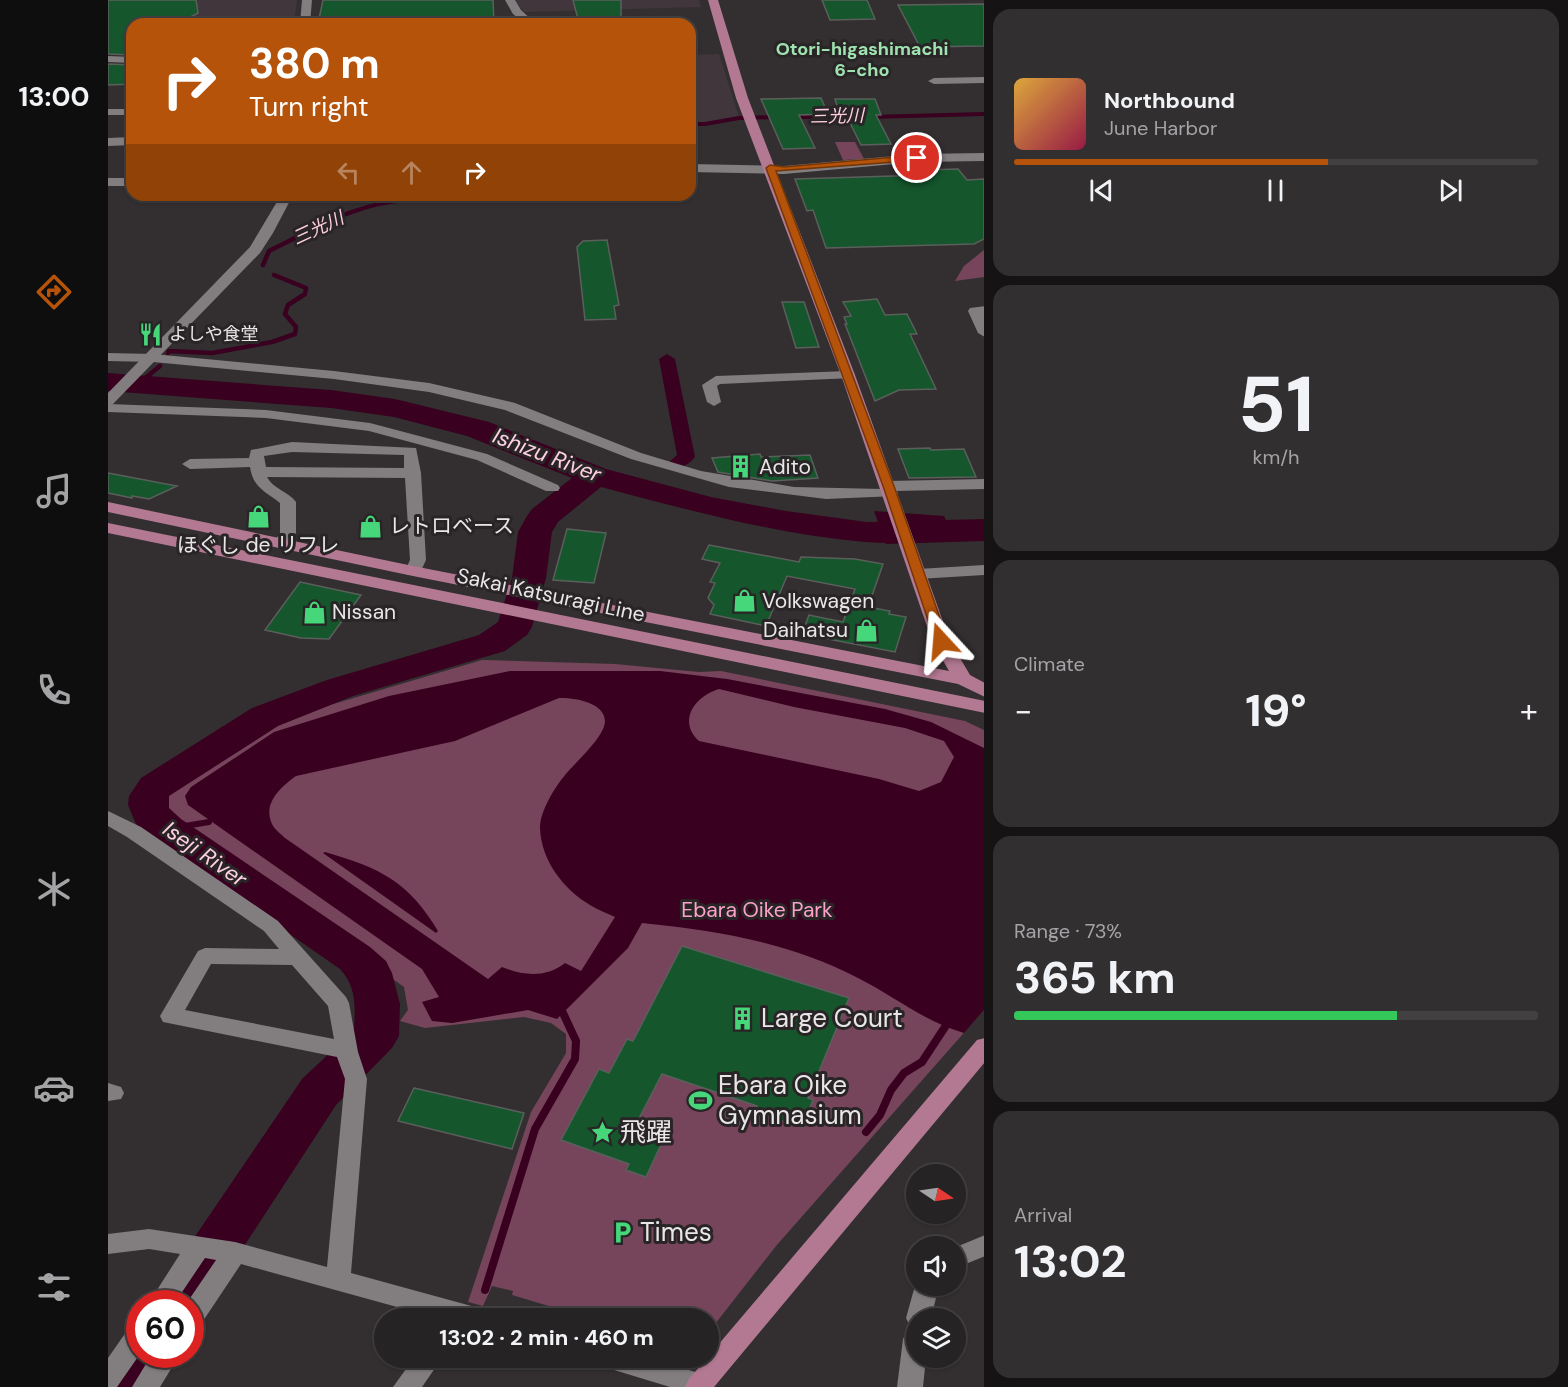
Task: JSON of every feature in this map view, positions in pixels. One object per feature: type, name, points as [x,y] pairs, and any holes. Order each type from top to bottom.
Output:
[{"type":"main road","points":[[713,0],[742,98],[848,375],[941,641],[963,679],[984,691]]},
{"type":"main road","name":"Sakai Katsuragi Line","points":[[108,507],[413,571],[963,679]]},
{"type":"main road","name":"Sakai Katsuragi Line","points":[[108,528],[984,707]]},
{"type":"main road","points":[[699,1385],[984,1046]]},
{"type":"street","points":[[306,18],[307,0]]},
{"type":"street","points":[[510,0],[517,12],[524,18]]},
{"type":"street","points":[[108,59],[126,60]]},
{"type":"street","points":[[934,81],[984,80]]},
{"type":"street","points":[[108,112],[126,112]]},
{"type":"street","points":[[108,123],[126,123]]},
{"type":"street","points":[[108,142],[126,141]]},
{"type":"street","points":[[696,168],[784,170],[917,158],[984,157]]},
{"type":"street","points":[[108,182],[126,182]]},
{"type":"street","points":[[108,401],[255,250],[284,201]]},
{"type":"street","points":[[984,310],[975,310],[984,333]]},
{"type":"street","points":[[108,357],[332,373],[403,383],[519,409],[635,456],[697,474],[776,490],[869,495],[984,484]]},
{"type":"street","points":[[332,373],[402,370]]},
{"type":"street","points":[[714,402],[710,385],[716,380],[768,383],[848,375]]},
{"type":"street","points":[[108,408],[266,414],[370,427],[482,457],[552,488]]},
{"type":"street","points":[[281,543],[288,533],[288,502],[284,497],[265,486],[256,453],[292,447],[411,451],[418,560],[413,571]]},
{"type":"street","points":[[190,464],[413,473]]},
{"type":"street","points":[[918,574],[984,570]]},
{"type":"street","points":[[963,679],[984,683]]},
{"type":"street","points":[[108,818],[134,832],[271,926],[338,1003],[347,1050],[356,1079],[338,1279]]},
{"type":"street","points":[[298,957],[205,956],[171,1016],[347,1050]]},
{"type":"street","points":[[108,1244],[149,1239],[217,1249],[338,1279],[435,1308]]},
{"type":"street","points":[[966,1253],[984,1245]]},
{"type":"street","points":[[175,1290],[217,1249]]},
{"type":"street","points":[[201,1290],[217,1249]]},
{"type":"street","points":[[108,1379],[126,1353]]},
{"type":"street","points":[[145,1387],[158,1368]]},
{"type":"street","points":[[406,1387],[421,1368]]},
{"type":"street","points":[[643,1368],[699,1385]]},
{"type":"street","points":[[910,1387],[912,1368]]},
{"type":"shaded area","points":[[108,0],[297,0],[295,18],[126,18]]},
{"type":"shaded area","points":[[515,0],[699,0],[701,7],[524,12]]},
{"type":"shaded area","points":[[719,54],[739,117],[696,123],[696,55]]},
{"type":"shaded area","points":[[874,511],[944,516],[951,531],[956,534],[960,531],[984,531],[984,541],[886,544]]},
{"type":"shaded area","points":[[510,671],[660,671],[727,679],[885,709],[931,722],[984,748],[984,1010],[964,1033],[923,1016],[858,978],[806,955],[726,934],[642,923],[628,948],[557,1019],[528,1010],[452,1023],[432,1021],[422,1002],[439,997],[422,969],[188,805],[185,796],[191,787],[274,732],[389,696]],"holes":[[[719,689],[794,707],[905,728],[944,741],[954,757],[941,782],[919,791],[879,779],[699,741],[689,725],[692,710],[703,697]],[[559,698],[591,704],[603,713],[605,720],[603,729],[596,740],[565,775],[553,793],[542,814],[540,828],[544,851],[563,882],[590,905],[615,917],[581,971],[565,963],[550,971],[534,974],[502,967],[488,979],[285,838],[272,824],[270,816],[272,802],[280,790],[296,776],[455,741]]]},
{"type":"shaded area","points":[[323,853],[362,864],[404,888],[427,914],[438,931],[436,933]]},
{"type":"green space","points":[[835,142],[855,142],[864,159],[843,160]]},
{"type":"green space","points":[[984,250],[984,277],[955,281],[964,266]]},
{"type":"green space","name":"Ebara Oike Park","points":[[482,660],[615,664],[699,672],[721,671],[965,721],[984,730],[984,1010],[776,1246],[719,1319],[719,1308],[556,1308],[512,1295],[513,1291],[492,1286],[483,1306],[468,1302],[531,1112],[566,1053],[566,1034],[551,1023],[524,1017],[425,1028],[400,1021],[408,1010],[404,987],[199,841],[175,821],[168,810],[167,794],[184,781],[271,728],[330,705]]},
{"type":"building","points":[[108,0],[196,0],[198,13],[189,18],[126,18],[126,55],[108,54]]},
{"type":"building","points":[[323,0],[493,0],[494,18],[319,18]]},
{"type":"building","points":[[573,0],[621,0],[621,18],[578,18]]},
{"type":"building","points":[[822,0],[867,0],[875,19],[830,20]]},
{"type":"building","points":[[984,4],[984,46],[920,47],[898,5]]},
{"type":"building","points":[[108,64],[126,65],[126,84],[108,85]]},
{"type":"building","points":[[821,98],[828,114],[799,115],[815,148],[783,149],[761,99]]},
{"type":"building","points":[[835,99],[875,99],[881,115],[876,115],[891,144],[861,145],[846,115],[840,116]]},
{"type":"building","points":[[958,169],[967,180],[984,179],[984,239],[974,244],[826,248],[813,210],[807,211],[795,179],[927,175],[924,170]]},
{"type":"building","points":[[607,240],[619,305],[614,306],[616,319],[585,320],[577,247],[583,241]]},
{"type":"building","points":[[877,299],[885,315],[907,314],[917,334],[910,334],[936,389],[899,390],[875,401],[845,324],[847,324],[844,317],[851,316],[843,302]]},
{"type":"building","points":[[782,302],[804,302],[819,347],[796,348]]},
{"type":"building","points":[[930,448],[931,450],[964,449],[976,477],[909,478],[898,449]]},
{"type":"building","points":[[760,454],[761,457],[810,455],[818,478],[772,481],[718,472],[712,458]]},
{"type":"building","points":[[108,473],[177,486],[149,499],[132,496],[132,498],[108,493]]},
{"type":"building","points":[[567,529],[606,533],[594,583],[553,580]]},
{"type":"building","points":[[709,545],[799,562],[801,557],[855,559],[883,564],[868,607],[906,617],[895,652],[802,634],[809,615],[843,622],[855,589],[787,576],[766,626],[710,614],[714,605],[708,598],[715,583],[710,582],[720,563],[702,559]]},
{"type":"building","points":[[300,582],[361,595],[329,639],[301,638],[265,630]]},
{"type":"building","name":"Large Court","points":[[682,946],[849,998],[808,1098],[813,1100],[802,1127],[754,1112],[757,1106],[662,1074],[634,1128],[664,1138],[646,1177],[626,1170],[629,1164],[561,1140],[599,1069],[609,1073],[627,1039],[633,1041]]},
{"type":"building","points":[[414,1088],[524,1113],[512,1149],[398,1121]]},
{"type":"waterway","name":"三光川","points":[[870,117],[984,114]]},
{"type":"waterway","name":"三光川","points":[[696,124],[739,118],[776,117]]},
{"type":"waterway","name":"三光川","points":[[792,117],[854,117]]},
{"type":"waterway","name":"三光川","points":[[298,236],[338,217],[394,201]]},
{"type":"waterway","name":"三光川","points":[[263,265],[269,251],[301,235]]},
{"type":"waterway","name":"三光川","points":[[168,353],[169,351],[212,353],[272,342],[295,334],[296,327],[285,314],[288,305],[305,294],[306,288],[274,275]]},
{"type":"waterway","points":[[667,359],[686,457],[677,463]]},
{"type":"waterway","name":"三光川","points":[[139,383],[160,366]]},
{"type":"waterway","name":"Ishizu River","points":[[108,382],[331,399],[395,408],[478,429],[595,476]]},
{"type":"waterway","name":"Iseji River","points":[[187,1290],[319,1092],[376,1036],[378,1004],[370,973],[355,958],[167,829],[150,814],[149,796],[155,787],[265,717],[340,688],[492,643],[514,627],[529,578],[535,532],[544,516],[595,476]]},
{"type":"waterway","name":"Ishizu River","points":[[595,476],[709,506],[786,521],[867,532],[984,529]]},
{"type":"waterway","points":[[167,829],[209,822]]},
{"type":"waterway","points":[[485,1290],[535,1129],[575,1059],[576,1041],[563,1013]]},
{"type":"waterway","points":[[866,1132],[880,1115],[891,1090],[904,1073],[922,1062],[945,1027]]},
{"type":"waterway","name":"Iseji River","points":[[121,1387],[134,1368]]},
{"type":"place","name":"よしや食堂","points":[[151,334]]},
{"type":"place","name":"Adito","points":[[741,467]]},
{"type":"place","name":"ほぐし de リフレ","points":[[258,517]]},
{"type":"place","name":"レトロベース","points":[[371,526]]},
{"type":"place","name":"Volkswagen","points":[[744,601]]},
{"type":"place","name":"Nissan","points":[[314,612]]},
{"type":"place","name":"Daihatsu","points":[[866,630]]},
{"type":"place","name":"Large Court","points":[[743,1018]]},
{"type":"place","name":"Ebara Oike Gymnasium","points":[[700,1100]]},
{"type":"place","name":"飛躍","points":[[602,1132]]},
{"type":"place","name":"Times","points":[[622,1232]]},
{"type":"district","name":"Otori-higashimachi 6-cho","points":[[862,59]]},
{"type":"route","points":[[917,158],[784,170],[770,168],[848,375],[941,641]]}]
